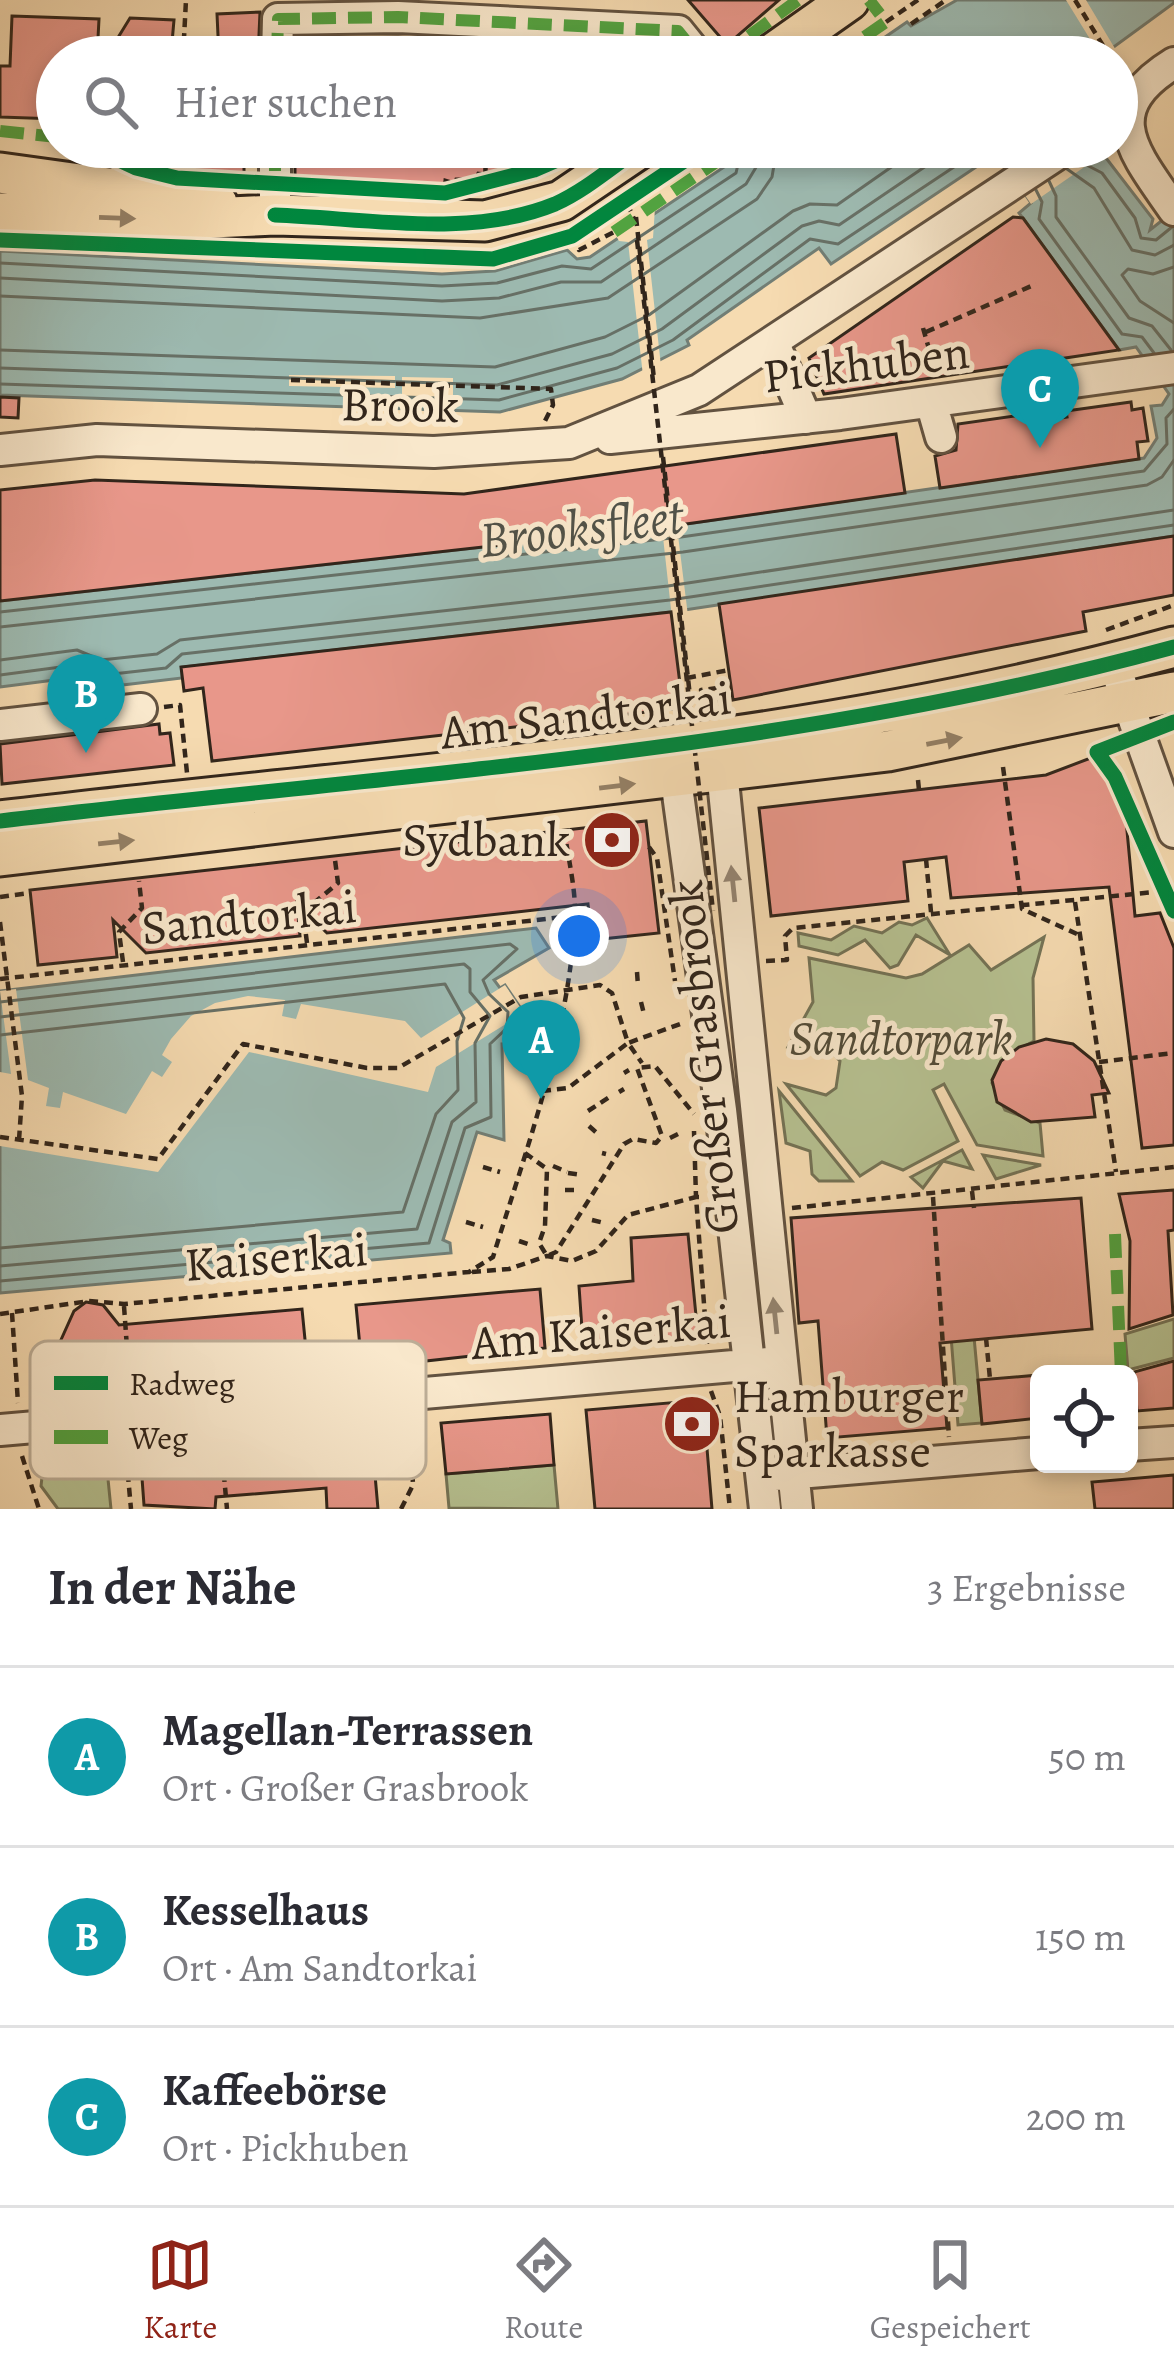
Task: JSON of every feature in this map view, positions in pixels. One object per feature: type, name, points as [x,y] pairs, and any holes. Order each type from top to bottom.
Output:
[{"type":"main road","points":[[795,36],[836,5]]},
{"type":"main road","points":[[0,213],[169,220],[275,215],[485,221],[561,201],[610,168]]},
{"type":"main road","points":[[0,173],[170,193],[275,215]]},
{"type":"main road","name":"Am Sandtorkai","points":[[0,856],[919,709],[1104,649],[1174,647]]},
{"type":"main road","name":"Am Sandtorkai","points":[[0,821],[700,746],[888,752],[1174,692]]},
{"type":"street","points":[[278,36],[278,20],[398,17],[677,31],[681,36]]},
{"type":"street","points":[[1138,94],[1174,63]]},
{"type":"street","points":[[1138,157],[1174,210]]},
{"type":"street","points":[[275,168],[275,215]]},
{"type":"street","name":"Brook","points":[[0,450],[97,440],[434,452],[569,442],[699,390],[1037,168]]},
{"type":"street","points":[[774,344],[806,418]]},
{"type":"street","name":"Pickhuben","points":[[569,442],[806,418],[1163,369]]},
{"type":"street","points":[[931,402],[940,437]]},
{"type":"street","points":[[1104,649],[1129,703],[1174,832]]},
{"type":"street","points":[[0,725],[141,709]]},
{"type":"street","name":"Großer Grasbrook","points":[[700,746],[762,1191],[780,1362],[777,1475],[765,1509]]},
{"type":"street","name":"Großer Grasbrook","points":[[700,746],[703,1007],[721,1111],[746,1365],[777,1475],[797,1509]]},
{"type":"street","name":"Am Kaiserkai","points":[[426,1393],[780,1362]]},
{"type":"street","points":[[1138,1444],[1174,1442]]},
{"type":"street","points":[[777,1475],[1030,1454]]},
{"type":"path","points":[[184,36],[186,0]]},
{"type":"path","points":[[886,22],[889,0]]},
{"type":"path","points":[[886,22],[918,0]]},
{"type":"path","points":[[911,24],[946,0]]},
{"type":"path","points":[[1076,0],[1097,36]]},
{"type":"path","points":[[485,221],[486,168]]},
{"type":"path","points":[[627,203],[635,214],[653,371]]},
{"type":"path","points":[[635,214],[681,660],[713,910]]},
{"type":"path","points":[[572,236],[579,250],[614,232]]},
{"type":"path","points":[[929,349],[924,330],[1036,284]]},
{"type":"path","points":[[291,380],[551,389],[554,406]]},
{"type":"path","points":[[662,444],[685,678],[700,746]]},
{"type":"path","points":[[1104,649],[1174,604]]},
{"type":"path","points":[[685,678],[729,670]]},
{"type":"path","points":[[689,691],[718,688],[700,746]]},
{"type":"path","points":[[689,701],[710,698],[702,697],[701,690]]},
{"type":"path","points":[[141,709],[180,705],[189,784]]},
{"type":"path","points":[[1003,767],[1022,909]]},
{"type":"path","points":[[918,780],[919,790]]},
{"type":"path","points":[[469,1272],[493,1257],[567,991],[575,916],[565,835]]},
{"type":"path","points":[[649,847],[657,858],[676,989]]},
{"type":"path","points":[[926,859],[932,912]]},
{"type":"path","points":[[307,944],[303,912],[338,883],[335,860]]},
{"type":"path","points":[[1157,872],[1170,890],[1174,911]]},
{"type":"path","points":[[123,964],[119,932],[142,908],[139,881]]},
{"type":"path","points":[[766,962],[787,960],[785,936],[794,928],[932,912],[1022,909],[1170,890]]},
{"type":"path","points":[[0,897],[30,893]]},
{"type":"path","points":[[1076,902],[1116,1172]]},
{"type":"path","points":[[1022,909],[1080,935]]},
{"type":"path","points":[[0,922],[3,979],[22,1096],[19,1140]]},
{"type":"path","points":[[637,972],[638,986]]},
{"type":"path","points":[[0,1137],[158,1159],[246,1042],[368,1068],[398,1068],[515,1000],[600,985],[612,993],[628,1043],[643,1064],[655,1066],[694,1114]]},
{"type":"path","points":[[641,1002],[644,1014]]},
{"type":"path","points":[[542,1090],[568,1088],[628,1043],[680,1024]]},
{"type":"path","points":[[1100,1062],[1174,1053]]},
{"type":"path","points":[[525,1153],[547,1169],[546,1217],[539,1243],[547,1256],[556,1252],[624,1144],[633,1139],[656,1143],[662,1136],[638,1075],[643,1064]]},
{"type":"path","points":[[588,1111],[611,1096]]},
{"type":"path","points":[[589,1126],[598,1134]]},
{"type":"path","points":[[553,1166],[582,1175]]},
{"type":"path","points":[[483,1167],[500,1172]]},
{"type":"path","points":[[762,1191],[790,1208],[1174,1167]]},
{"type":"path","points":[[565,1190],[579,1190]]},
{"type":"path","points":[[972,1191],[974,1208]]},
{"type":"path","points":[[933,1196],[952,1461]]},
{"type":"path","points":[[592,1220],[604,1223]]},
{"type":"path","points":[[466,1222],[483,1227]]},
{"type":"path","points":[[519,1241],[531,1245]]},
{"type":"path","points":[[124,1304],[126,1341]]},
{"type":"path","points":[[12,1313],[17,1390]]},
{"type":"path","points":[[986,1338],[990,1379]]},
{"type":"path","points":[[709,1368],[730,1509]]},
{"type":"path","points":[[10,1429],[39,1509]]},
{"type":"path","points":[[128,1479],[131,1509]]},
{"type":"path","points":[[224,1479],[227,1509]]},
{"type":"path","points":[[400,1509],[413,1479]]},
{"type":"green space","points":[[927,918],[950,955],[916,935],[898,965],[890,968],[865,940],[838,955],[799,946],[798,933],[831,940],[854,926],[882,933],[899,922],[912,925]]},
{"type":"green space","name":"Sandtorpark","points":[[1044,937],[1033,978],[1034,1041],[1004,1057],[992,1083],[1005,1110],[1040,1123],[1043,1156],[977,1145],[944,1084],[933,1090],[958,1141],[903,1170],[882,1162],[860,1176],[786,1084],[826,1095],[836,1088],[840,1061],[832,1053],[788,1047],[813,1002],[809,958],[906,978],[922,974],[969,945],[991,970]]},
{"type":"green space","points":[[779,1091],[852,1181],[819,1181],[812,1174],[810,1151],[786,1143]]},
{"type":"green space","points":[[962,1150],[972,1169],[943,1161],[923,1188],[911,1177]]},
{"type":"green space","points":[[983,1155],[1041,1165],[996,1179]]},
{"type":"green space","points":[[962,1208],[982,1423],[958,1425],[941,1209]]},
{"type":"green space","points":[[1174,1319],[1174,1358],[1138,1367],[1128,1365],[1125,1334]]},
{"type":"green space","points":[[554,1465],[558,1509],[449,1508],[446,1474]]},
{"type":"green space","points":[[42,1479],[108,1479],[111,1509],[58,1509],[41,1486]]},
{"type":"water","points":[[957,0],[1174,0],[1129,36],[887,36],[907,22],[911,26]]},
{"type":"water","points":[[723,168],[975,168],[831,264],[819,248],[687,340],[689,345],[622,379],[500,412],[0,395],[0,251],[442,274],[495,271],[567,250],[577,259],[590,257]]},
{"type":"water","points":[[1007,168],[1114,168],[1153,219],[1150,230],[1174,211],[1174,536],[671,612],[182,667],[182,678],[80,690],[78,677],[0,687],[0,601],[679,525],[1144,458],[1157,438],[1151,406],[1162,405],[1169,394],[1136,347],[1119,350],[1019,213],[1031,203]]},
{"type":"water","points":[[536,928],[549,948],[494,980],[500,988],[505,985],[524,1013],[518,1018],[533,1042],[502,1044],[504,1140],[477,1132],[443,1240],[450,1243],[451,1253],[0,1293],[0,991]]},
{"type":"pier","points":[[1066,0],[1086,0],[1107,36],[1088,36]]},
{"type":"pier","points":[[1006,168],[1083,168],[1031,204]]},
{"type":"pier","points":[[655,208],[653,238],[647,240],[661,366],[643,376],[628,242],[619,241],[615,234]]},
{"type":"pier","points":[[289,375],[395,376],[395,388],[289,386]]},
{"type":"pier","points":[[402,377],[453,378],[453,398],[402,397]]},
{"type":"pier","points":[[661,519],[676,519],[688,616],[672,618]]},
{"type":"pier","points":[[505,985],[524,1013],[436,1067],[428,1092],[249,1052],[158,1172],[0,1146],[0,1072],[11,1074],[0,991],[16,989],[28,1080],[49,1088],[46,1106],[60,1108],[63,1092],[126,1114],[152,1071],[162,1077],[172,1062],[162,1055],[171,1039],[191,1016],[215,1003],[248,996],[285,1000],[282,1016],[296,1019],[301,1004],[405,1021],[421,1038]]},
{"type":"building","points":[[688,0],[779,0],[737,36],[719,36]]},
{"type":"building","points":[[260,12],[259,36],[218,36],[217,14]]},
{"type":"building","points":[[12,16],[99,19],[98,36],[36,36],[36,118],[0,117],[0,66],[10,66]]},
{"type":"building","points":[[130,18],[174,20],[173,36],[119,36]]},
{"type":"building","points":[[157,168],[244,168],[244,174]]},
{"type":"building","points":[[295,168],[499,168],[496,175],[478,173],[475,179],[456,179],[455,183],[445,180],[444,189],[346,186],[346,181],[295,176]]},
{"type":"building","points":[[1013,217],[1023,218],[1119,350],[824,394],[809,358]]},
{"type":"building","points":[[0,397],[19,398],[18,418],[0,417]]},
{"type":"building","points":[[1131,402],[1132,410],[1143,408],[1148,441],[1137,442],[1139,459],[940,488],[935,456],[956,450],[958,424],[1029,414],[1030,423],[1067,417],[1066,411]]},
{"type":"building","points":[[896,434],[905,493],[679,525],[0,601],[0,490],[95,480],[464,494]]},
{"type":"building","points":[[1174,536],[1174,595],[1083,612],[1086,631],[733,700],[719,604]]},
{"type":"building","points":[[671,612],[683,708],[212,761],[203,688],[184,691],[181,667]]},
{"type":"building","points":[[159,724],[160,734],[170,733],[174,765],[2,784],[0,744]]},
{"type":"building","points":[[1096,756],[1126,820],[1135,916],[1160,913],[1174,948],[1174,1145],[1142,1148],[1109,887],[951,898],[946,857],[904,862],[908,901],[771,916],[759,808],[1046,775]]},
{"type":"building","points":[[646,821],[659,933],[592,940],[588,904],[327,933],[297,904],[300,936],[146,953],[113,920],[117,957],[38,965],[30,890]]},
{"type":"building","points":[[1046,1039],[1073,1044],[1094,1061],[1109,1093],[1092,1095],[1095,1117],[1031,1122],[997,1102],[992,1080],[1001,1061],[1019,1047]]},
{"type":"building","points":[[1174,1190],[1174,1230],[1168,1231],[1173,1315],[1129,1329],[1130,1241],[1119,1194]]},
{"type":"building","points":[[1081,1198],[1092,1329],[940,1343],[947,1428],[827,1438],[818,1321],[799,1323],[791,1218]]},
{"type":"building","points":[[688,1234],[698,1336],[583,1344],[579,1286],[633,1281],[631,1238]]},
{"type":"building","points":[[540,1289],[545,1348],[426,1361],[426,1341],[359,1341],[356,1305]]},
{"type":"building","points":[[86,1302],[103,1305],[119,1325],[302,1309],[305,1341],[60,1341],[74,1311]]},
{"type":"building","points":[[1174,1361],[1174,1408],[1138,1411],[1138,1371]]},
{"type":"building","points":[[1030,1376],[1030,1419],[982,1424],[978,1380]]},
{"type":"building","points":[[703,1400],[712,1509],[595,1509],[586,1410]]},
{"type":"building","points":[[550,1414],[554,1465],[446,1474],[441,1423]]},
{"type":"building","points":[[1174,1475],[1174,1509],[1095,1509],[1092,1482]]},
{"type":"building","points":[[142,1479],[375,1479],[378,1509],[327,1509],[326,1488],[216,1497],[215,1509],[144,1505]]},
{"type":"marked path","points":[[749,36],[798,0]]},
{"type":"marked path","points":[[866,36],[886,22],[869,0]]},
{"type":"marked path","points":[[278,36],[278,19],[398,17],[678,31],[682,36]]},
{"type":"marked path","points":[[0,131],[36,135]]},
{"type":"marked path","points":[[275,168],[275,191]]},
{"type":"marked path","points":[[614,232],[707,168]]},
{"type":"marked path","points":[[1115,1234],[1121,1365]]},
{"type":"cycle path","points":[[136,168],[177,178],[445,193],[539,168]]},
{"type":"cycle path","points":[[275,215],[416,224],[488,221],[555,204],[612,168]]},
{"type":"cycle path","points":[[0,240],[493,259],[572,236],[674,168]]},
{"type":"cycle path","points":[[0,821],[738,736],[1030,683],[1174,647]]},
{"type":"cycle path","points":[[1174,722],[1097,752],[1115,777],[1174,911]]},
{"type":"place","name":"Kaffeebörse","points":[[1040,448]]},
{"type":"place","name":"Kesselhaus","points":[[86,753]]},
{"type":"place","name":"Sydbank","points":[[612,840]]},
{"type":"place","name":"Magellan-Terrassen","points":[[541,1099]]},
{"type":"place","name":"Hamburger Sparkasse","points":[[692,1424]]},
{"type":"water label","name":"Brooksfleet","points":[[581,528]]}]
